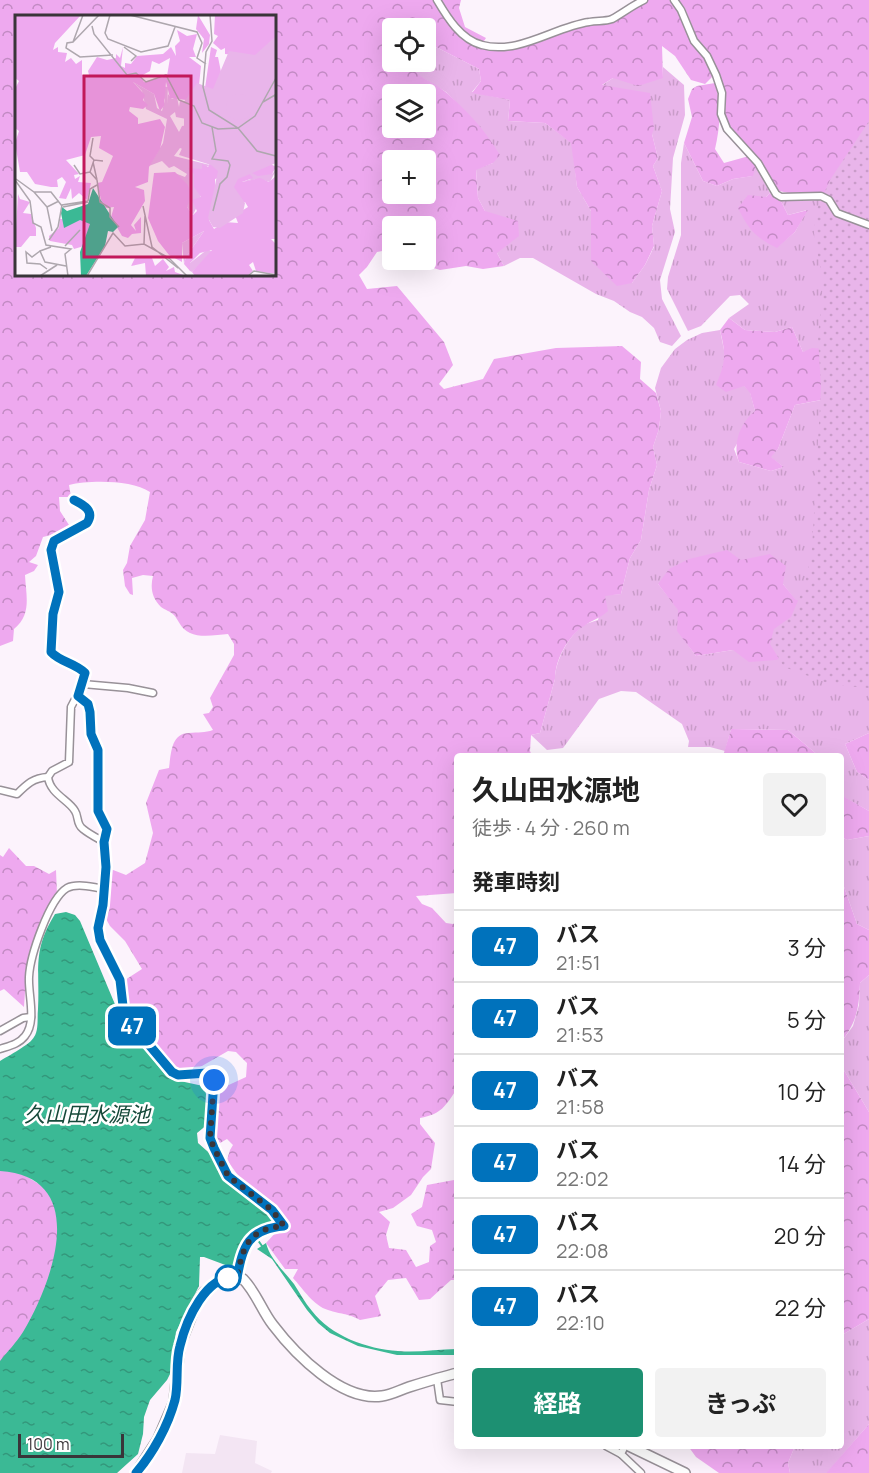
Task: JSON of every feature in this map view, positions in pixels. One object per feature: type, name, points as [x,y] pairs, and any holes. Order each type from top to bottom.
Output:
[{"type":"street","points":[[437,0],[466,38],[481,45],[502,46],[518,45],[589,22],[605,21],[644,0]]},
{"type":"street","points":[[674,0],[681,10],[694,41],[707,56],[716,75],[722,93],[721,114],[727,129],[758,163],[776,194],[781,197],[821,196],[829,200],[837,213],[869,225]]},
{"type":"street","points":[[74,500],[85,506],[90,513],[90,518],[87,523],[54,541],[52,545],[59,592],[53,614],[51,652],[85,673],[83,684],[71,707],[69,762],[52,771],[48,782],[63,801],[75,811],[78,824],[104,842]]},
{"type":"street","points":[[83,684],[153,693]]},
{"type":"street","points":[[78,696],[88,704],[90,712],[91,734],[98,750],[98,811],[107,829],[104,842],[106,867],[98,928],[100,940],[120,980],[123,1006],[128,1020],[172,1072],[178,1075],[211,1075],[214,1080],[210,1138],[214,1148],[228,1176],[272,1210],[284,1226],[262,1231],[250,1240],[242,1253],[238,1275]]},
{"type":"street","points":[[0,790],[17,794],[30,781],[48,777]]},
{"type":"street","points":[[0,1049],[18,1042],[29,1029],[31,1017],[29,975],[33,955],[48,915],[60,895],[67,888],[76,886],[104,888]]},
{"type":"street","points":[[0,1031],[23,1018],[31,1017]]},
{"type":"street","points":[[238,1275],[250,1286],[268,1319],[281,1336],[325,1377],[337,1384],[369,1396],[382,1396],[454,1374]]},
{"type":"street","points":[[136,1473],[158,1439],[174,1402],[180,1345],[197,1302],[204,1292],[224,1278],[238,1275]]},
{"type":"street","points":[[437,1379],[440,1400],[454,1402]]},
{"type":"street","points":[[612,1449],[621,1454],[641,1473]]},
{"type":"street","points":[[621,1454],[625,1449]]},
{"type":"street","points":[[634,1449],[686,1473]]},
{"type":"shaded area","points":[[220,1435],[257,1441],[255,1463],[272,1471],[271,1473],[182,1473],[186,1453],[215,1454]]},
{"type":"green space","points":[[0,0],[435,0],[465,39],[502,48],[589,23],[605,23],[648,0],[672,0],[706,57],[714,75],[705,84],[691,80],[675,56],[662,46],[663,78],[638,86],[613,78],[602,85],[650,93],[654,129],[652,134],[658,158],[653,166],[662,191],[652,226],[654,246],[645,265],[632,283],[617,286],[591,261],[591,211],[577,187],[571,143],[545,123],[508,121],[510,100],[472,93],[481,81],[479,69],[436,47],[436,18],[382,18],[382,72],[416,72],[434,84],[382,84],[382,138],[436,138],[436,85],[442,89],[476,122],[500,155],[493,163],[476,170],[478,198],[485,211],[518,221],[519,236],[497,253],[504,266],[483,269],[466,266],[440,270],[436,269],[436,216],[382,216],[382,251],[377,252],[359,275],[367,289],[397,286],[444,342],[453,365],[439,384],[444,389],[483,379],[494,359],[556,348],[622,346],[641,362],[640,379],[656,393],[661,411],[659,429],[653,447],[657,465],[649,490],[641,540],[630,558],[621,594],[605,596],[608,611],[578,630],[564,649],[557,664],[540,733],[531,735],[531,753],[454,753],[454,893],[416,896],[422,904],[432,908],[446,923],[454,923],[454,1093],[438,1112],[420,1118],[420,1124],[435,1143],[431,1169],[411,1195],[393,1208],[379,1212],[390,1222],[386,1235],[389,1248],[406,1250],[416,1267],[429,1262],[430,1246],[436,1242],[432,1230],[417,1226],[411,1214],[422,1207],[427,1185],[454,1180],[454,1280],[451,1280],[430,1299],[419,1300],[406,1278],[388,1280],[375,1296],[381,1316],[360,1320],[323,1308],[313,1301],[293,1278],[298,1269],[285,1269],[266,1243],[278,1230],[290,1225],[242,1181],[227,1160],[233,1145],[227,1139],[220,1143],[214,1133],[216,1101],[220,1089],[246,1077],[247,1063],[236,1052],[228,1051],[195,1070],[179,1073],[148,1038],[127,1006],[125,980],[142,969],[125,941],[110,926],[105,917],[108,868],[126,875],[145,863],[153,833],[146,803],[159,770],[169,768],[171,751],[179,736],[213,730],[203,714],[209,713],[213,707],[210,698],[234,655],[234,644],[228,634],[194,635],[182,627],[171,612],[161,607],[152,593],[153,576],[143,575],[132,578],[133,595],[125,586],[123,570],[127,563],[130,546],[145,520],[150,492],[133,485],[111,482],[69,485],[71,497],[59,497],[60,511],[69,525],[55,534],[43,537],[36,556],[29,562],[38,565],[34,571],[25,575],[26,611],[14,629],[13,641],[0,646]]},
{"type":"green space","points":[[438,0],[461,0],[459,8],[465,27],[486,38],[482,44],[462,31]]},
{"type":"green space","points":[[678,0],[869,0],[869,223],[822,192],[793,194],[779,191],[761,161],[730,127],[725,113],[726,92],[719,74],[710,54],[697,39],[685,8]]},
{"type":"green space","points":[[436,47],[479,69],[481,81],[472,92],[510,100],[508,121],[545,123],[572,143],[577,187],[591,211],[591,261],[632,283],[654,247],[652,226],[662,191],[653,166],[658,158],[652,134],[601,86],[613,78],[663,78],[663,67],[684,85],[685,115],[673,158],[670,209],[675,232],[660,280],[662,299],[681,336],[672,346],[660,342],[654,328],[642,317],[533,258],[520,258],[504,266],[497,253],[485,211],[478,198],[476,169],[493,163],[459,105],[436,84],[415,72],[436,72]]},
{"type":"green space","points":[[715,83],[720,116],[715,149],[724,163],[749,156],[756,166],[753,176],[733,179],[717,186],[703,181],[684,143],[692,117],[688,99],[692,89]]},
{"type":"green space","points":[[869,121],[869,688],[833,685],[784,667],[770,644],[774,629],[791,617],[804,587],[812,549],[821,387],[818,337],[823,283],[814,233],[816,211],[830,180]]},
{"type":"green space","points":[[684,143],[703,181],[717,186],[733,179],[752,176],[756,166],[770,193],[766,197],[777,247],[795,232],[807,210],[788,215],[781,201],[819,200],[826,205],[828,349],[803,352],[792,327],[775,332],[745,330],[729,318],[749,304],[740,295],[730,296],[701,326],[688,331],[667,289],[668,277],[681,235],[681,163]]},
{"type":"green space","points":[[770,193],[781,201],[788,215],[808,210],[795,232],[777,248],[753,232],[738,208],[748,195],[766,197]]},
{"type":"green space","points":[[729,318],[745,330],[775,332],[792,327],[803,352],[812,348],[827,349],[847,395],[795,405],[778,449],[771,457],[784,467],[771,471],[739,462],[736,448],[739,434],[745,422],[755,411],[750,393],[744,386],[726,392],[716,385],[724,358],[720,330]]},
{"type":"green space","points":[[720,330],[725,365],[750,392],[755,411],[734,449],[739,462],[771,471],[784,467],[770,457],[778,449],[795,405],[848,395],[819,604],[796,601],[783,584],[658,584],[679,610],[678,631],[696,656],[733,650],[792,654],[869,664],[869,733],[845,744],[857,772],[869,780],[869,811],[844,797],[844,753],[815,753],[788,730],[731,729],[725,751],[710,747],[688,747],[689,741],[682,724],[636,692],[621,691],[599,699],[563,748],[547,750],[531,735],[540,733],[557,664],[564,649],[578,629],[598,620],[605,595],[621,594],[630,558],[641,540],[649,490],[657,465],[653,447],[659,429],[661,411],[655,388],[661,368],[675,349],[702,333]]},
{"type":"green space","points":[[727,550],[741,560],[770,554],[786,566],[783,584],[796,600],[819,604],[792,654],[776,660],[749,662],[733,650],[696,656],[677,631],[678,610],[658,584],[669,569],[689,559]]},
{"type":"green space","points":[[731,729],[788,730],[815,753],[724,753]]},
{"type":"green space","points":[[869,733],[869,780],[857,772],[845,744]]},
{"type":"green space","points":[[844,797],[869,811],[869,836],[847,840],[844,838]]},
{"type":"green space","points":[[869,836],[869,930],[857,924],[844,887],[844,838],[847,840]]},
{"type":"green space","points":[[9,848],[26,866],[34,866],[49,874],[56,870],[57,895],[42,922],[30,954],[24,1007],[4,989],[0,991],[0,855],[3,857]]},
{"type":"green space","points":[[844,887],[857,924],[869,930],[869,975],[860,983],[859,1000],[851,1027],[844,1038]]},
{"type":"green space","points":[[869,975],[869,1112],[844,1070],[844,1038],[853,1026],[859,1005],[860,983]]},
{"type":"green space","points":[[844,1070],[869,1112],[869,1319],[844,1334]]},
{"type":"green space","points":[[0,1167],[21,1173],[60,1197],[56,1284],[0,1374]]},
{"type":"green space","points":[[869,1319],[869,1424],[827,1473],[790,1473],[788,1463],[794,1449],[844,1449],[844,1334]]},
{"type":"green space","points":[[869,1424],[869,1473],[827,1473],[827,1472]]},
{"type":"green space","points":[[690,1449],[794,1449],[788,1463],[790,1473],[719,1473],[696,1457]]},
{"type":"water","name":"久山田水源池","points":[[66,912],[75,915],[80,921],[122,1021],[166,1076],[205,1088],[209,1114],[208,1124],[197,1133],[198,1143],[215,1158],[227,1181],[268,1212],[276,1223],[238,1251],[236,1269],[200,1257],[199,1286],[176,1332],[170,1374],[150,1400],[144,1417],[138,1454],[117,1473],[0,1473],[0,1361],[20,1336],[34,1312],[53,1262],[57,1236],[55,1212],[46,1192],[29,1178],[0,1171],[0,1061],[29,1043],[36,1034],[40,950],[55,914]]},
{"type":"water","points":[[266,1243],[274,1260],[294,1284],[309,1308],[329,1328],[350,1340],[386,1350],[413,1352],[454,1349],[454,1355],[397,1355],[358,1346],[330,1333],[307,1310],[272,1259],[257,1249]]},
{"type":"waterway","points":[[255,1236],[262,1246]]},
{"type":"bus line","name":"47","points":[[74,500],[85,506],[90,513],[90,518],[87,523],[54,541],[52,545],[59,592],[53,614],[51,652],[85,673],[78,696],[88,704],[90,712],[91,734],[98,750],[98,811],[107,829],[104,842],[106,867],[103,905],[98,928],[100,940],[120,980],[123,1006],[133,1027],[172,1072],[178,1075],[207,1073],[211,1075],[214,1080],[210,1138],[214,1148],[228,1176],[272,1210],[284,1226],[262,1231],[250,1240],[242,1253],[237,1278],[224,1278],[204,1292],[197,1302],[180,1345],[174,1402],[150,1454],[136,1473]]},
{"type":"route","points":[[214,1080],[210,1138],[214,1148],[228,1176],[272,1210],[284,1226],[262,1231],[250,1240],[242,1253],[237,1278],[233,1277],[224,1278],[228,1278]]}]
